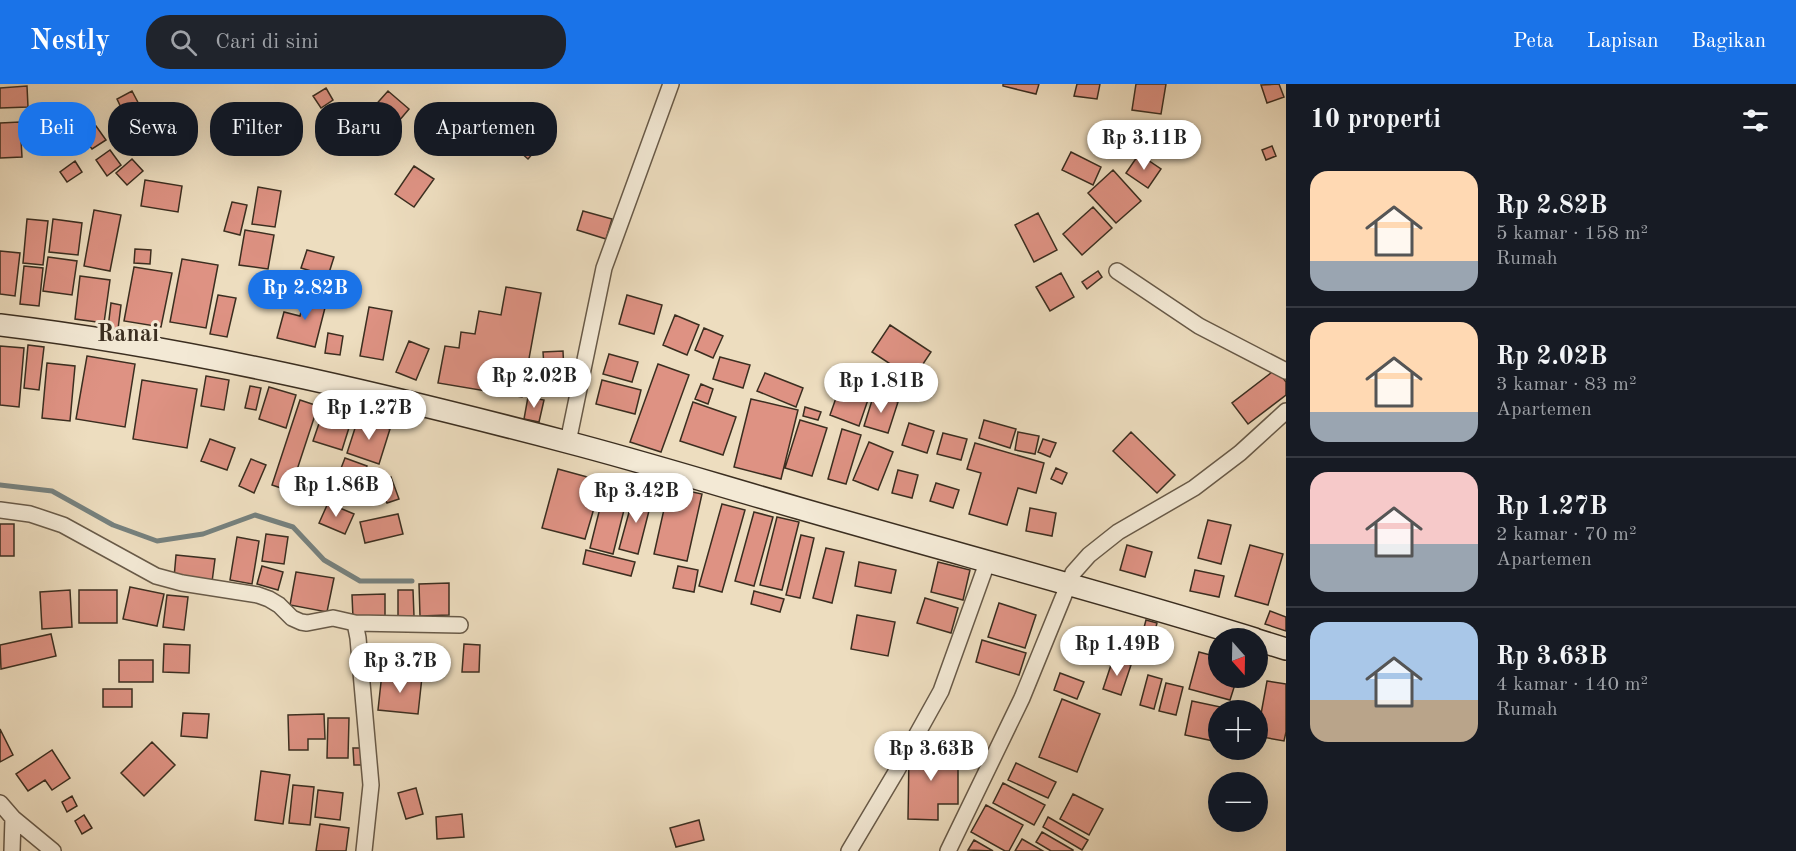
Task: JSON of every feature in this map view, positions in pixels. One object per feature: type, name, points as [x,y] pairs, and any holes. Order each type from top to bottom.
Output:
[{"type":"street","points":[[568,442],[604,268],[671,84]]},
{"type":"street","points":[[1117,270],[1199,326],[1286,371]]},
{"type":"street","points":[[0,325],[153,346],[367,393],[568,442],[1219,628]]},
{"type":"street","points":[[948,851],[1022,698],[1073,573],[1089,555],[1118,532],[1194,488],[1240,453],[1286,411]]},
{"type":"street","points":[[0,510],[30,514],[63,525],[156,576],[269,599],[292,618],[301,622],[308,623],[333,618],[355,622],[460,625]]},
{"type":"street","points":[[849,851],[941,691],[987,562]]},
{"type":"street","points":[[355,622],[370,785],[364,851]]},
{"type":"street","points":[[1268,643],[1286,649]]},
{"type":"street","points":[[0,803],[13,818],[53,851]]},
{"type":"street","points":[[12,851],[13,818]]},
{"type":"building","points":[[1003,84],[1039,84],[1036,94],[1003,86]]},
{"type":"building","points":[[1077,84],[1100,84],[1097,99],[1074,96]]},
{"type":"building","points":[[1136,84],[1166,84],[1161,114],[1132,110]]},
{"type":"building","points":[[1279,84],[1284,97],[1267,103],[1261,85]]},
{"type":"building","points":[[27,86],[28,102],[18,102],[18,107],[0,108],[0,88]]},
{"type":"building","points":[[326,88],[333,100],[317,102],[313,96]]},
{"type":"building","points":[[132,91],[138,102],[118,102],[117,99]]},
{"type":"building","points":[[388,91],[401,102],[378,102]]},
{"type":"building","points":[[402,103],[409,109],[402,117]]},
{"type":"building","points":[[18,122],[18,156],[22,157],[0,158],[0,123]]},
{"type":"building","points":[[96,126],[106,140],[96,146]]},
{"type":"building","points":[[1272,146],[1276,156],[1266,160],[1262,150]]},
{"type":"building","points":[[108,151],[108,156],[114,156],[121,165],[107,176],[96,160]]},
{"type":"building","points":[[1071,152],[1101,167],[1093,185],[1062,170]]},
{"type":"building","points":[[1139,154],[1161,169],[1148,188],[1126,173]]},
{"type":"building","points":[[132,159],[143,171],[127,185],[116,173]]},
{"type":"building","points":[[75,161],[82,172],[67,182],[60,172]]},
{"type":"building","points":[[414,166],[434,179],[414,207],[395,194]]},
{"type":"building","points":[[1113,170],[1141,201],[1116,223],[1088,193]]},
{"type":"building","points":[[145,180],[182,186],[178,212],[141,206]]},
{"type":"building","points":[[258,187],[281,191],[275,227],[252,224]]},
{"type":"building","points":[[232,202],[247,205],[240,235],[224,231]]},
{"type":"building","points":[[1093,207],[1112,228],[1082,255],[1063,234]]},
{"type":"building","points":[[94,210],[121,215],[110,271],[84,266]]},
{"type":"building","points":[[583,211],[612,219],[606,239],[577,230]]},
{"type":"building","points":[[1038,213],[1057,250],[1034,262],[1015,225]]},
{"type":"building","points":[[27,219],[48,221],[43,265],[23,263]]},
{"type":"building","points":[[53,219],[82,223],[78,255],[49,252]]},
{"type":"building","points":[[245,230],[274,235],[268,269],[239,265]]},
{"type":"building","points":[[135,249],[151,250],[150,264],[134,263]]},
{"type":"building","points":[[307,250],[334,257],[328,276],[301,268]]},
{"type":"building","points":[[0,251],[20,253],[15,296],[0,294]]},
{"type":"building","points":[[48,257],[77,261],[72,295],[43,291]]},
{"type":"building","points":[[182,259],[218,265],[206,328],[170,322]]},
{"type":"building","points":[[24,266],[43,268],[39,306],[20,304]]},
{"type":"building","points":[[134,267],[172,273],[161,327],[124,321]]},
{"type":"building","points":[[1098,271],[1102,277],[1087,289],[1082,282]]},
{"type":"building","points":[[1061,273],[1074,297],[1050,311],[1036,287]]},
{"type":"building","points":[[80,276],[110,280],[104,323],[75,319]]},
{"type":"building","points":[[506,287],[541,293],[522,397],[438,383],[445,346],[459,348],[461,332],[475,334],[479,311],[501,315]]},
{"type":"building","points":[[306,291],[328,296],[315,347],[277,338],[284,312],[300,316]]},
{"type":"building","points":[[218,295],[236,298],[227,337],[210,334]]},
{"type":"building","points":[[627,295],[662,305],[654,334],[619,324]]},
{"type":"building","points":[[111,303],[121,305],[118,329],[108,328]]},
{"type":"building","points":[[369,307],[392,311],[383,360],[360,356]]},
{"type":"building","points":[[675,315],[699,325],[687,355],[663,345]]},
{"type":"building","points":[[890,325],[931,352],[913,379],[872,352]]},
{"type":"building","points":[[704,328],[723,336],[713,358],[695,350]]},
{"type":"building","points":[[328,333],[343,336],[340,355],[325,353]]},
{"type":"building","points":[[409,341],[429,349],[416,380],[396,372]]},
{"type":"building","points":[[28,345],[44,347],[39,390],[24,388]]},
{"type":"building","points":[[0,346],[24,348],[19,407],[0,405]]},
{"type":"building","points":[[563,351],[565,393],[546,394],[543,352]]},
{"type":"building","points":[[609,354],[638,362],[632,382],[603,374]]},
{"type":"building","points":[[87,356],[135,364],[125,427],[76,419]]},
{"type":"building","points":[[720,357],[750,365],[743,388],[713,379]]},
{"type":"building","points":[[47,363],[75,366],[70,421],[42,418]]},
{"type":"building","points":[[658,364],[689,375],[661,452],[630,442]]},
{"type":"building","points":[[1276,369],[1286,382],[1286,395],[1248,424],[1232,403]]},
{"type":"building","points":[[765,373],[803,388],[796,407],[757,391]]},
{"type":"building","points":[[206,376],[229,380],[224,410],[201,406]]},
{"type":"building","points":[[142,380],[197,389],[187,448],[133,439]]},
{"type":"building","points":[[602,380],[641,390],[635,414],[596,404]]},
{"type":"building","points":[[842,381],[871,391],[859,426],[830,415]]},
{"type":"building","points":[[701,384],[713,389],[708,404],[695,399]]},
{"type":"building","points":[[250,386],[261,388],[256,410],[245,408]]},
{"type":"building","points":[[269,387],[296,395],[286,428],[259,419]]},
{"type":"building","points":[[874,394],[898,402],[888,433],[864,426]]},
{"type":"building","points":[[528,397],[544,400],[539,422],[524,419]]},
{"type":"building","points":[[751,399],[798,410],[781,479],[734,467]]},
{"type":"building","points":[[300,400],[318,406],[290,491],[272,485]]},
{"type":"building","points":[[693,402],[736,417],[723,455],[680,441]]},
{"type":"building","points":[[325,406],[353,415],[342,450],[313,441]]},
{"type":"building","points":[[805,407],[821,412],[818,420],[803,416]]},
{"type":"building","points":[[358,419],[390,429],[379,464],[347,453]]},
{"type":"building","points":[[800,420],[827,428],[812,476],[785,468]]},
{"type":"building","points":[[984,420],[1016,429],[1010,448],[979,438]]},
{"type":"building","points":[[909,423],[934,431],[927,453],[902,445]]},
{"type":"building","points":[[842,429],[861,435],[846,484],[828,479]]},
{"type":"building","points":[[1018,432],[1039,436],[1035,454],[1015,450]]},
{"type":"building","points":[[1131,432],[1175,475],[1157,493],[1113,451]]},
{"type":"building","points":[[943,433],[967,439],[961,460],[937,454]]},
{"type":"building","points":[[210,439],[235,448],[227,470],[201,461]]},
{"type":"building","points":[[1043,439],[1056,443],[1050,457],[1038,452]]},
{"type":"building","points":[[869,442],[893,452],[878,490],[853,480]]},
{"type":"building","points":[[975,443],[1044,463],[1036,493],[1018,488],[1007,525],[969,514],[981,473],[967,469]]},
{"type":"building","points":[[345,458],[367,466],[360,484],[338,476]]},
{"type":"building","points":[[251,459],[266,465],[254,493],[239,486]]},
{"type":"building","points":[[1056,468],[1067,473],[1062,484],[1051,479]]},
{"type":"building","points":[[558,469],[602,481],[585,539],[542,528]]},
{"type":"building","points":[[898,470],[918,475],[912,498],[892,493]]},
{"type":"building","points":[[391,477],[399,499],[387,503],[379,481]]},
{"type":"building","points":[[936,483],[959,490],[953,508],[930,501]]},
{"type":"building","points":[[606,484],[629,490],[613,554],[590,548]]},
{"type":"building","points":[[669,487],[702,494],[687,561],[654,554]]},
{"type":"building","points":[[634,494],[652,499],[638,554],[619,549]]},
{"type":"building","points":[[328,503],[354,514],[345,534],[319,523]]},
{"type":"building","points":[[722,504],[745,510],[722,592],[699,586]]},
{"type":"building","points":[[1030,508],[1056,513],[1052,536],[1026,531]]},
{"type":"building","points":[[754,512],[773,517],[754,586],[735,581]]},
{"type":"building","points":[[398,514],[403,534],[365,543],[360,522]]},
{"type":"building","points":[[777,517],[799,522],[782,590],[760,585]]},
{"type":"building","points":[[1208,520],[1231,525],[1221,564],[1198,558]]},
{"type":"building","points":[[0,524],[14,524],[14,556],[0,556]]},
{"type":"building","points":[[266,534],[288,537],[284,564],[262,561]]},
{"type":"building","points":[[801,535],[814,538],[800,598],[786,595]]},
{"type":"building","points":[[237,537],[259,541],[252,584],[230,580]]},
{"type":"building","points":[[1127,545],[1152,552],[1145,577],[1120,570]]},
{"type":"building","points":[[1250,545],[1283,554],[1268,605],[1235,596]]},
{"type":"building","points":[[826,548],[844,552],[832,603],[813,598]]},
{"type":"building","points":[[586,550],[635,562],[631,576],[583,564]]},
{"type":"building","points":[[176,555],[215,559],[212,582],[174,578]]},
{"type":"building","points":[[859,562],[896,570],[891,593],[855,586]]},
{"type":"building","points":[[938,562],[970,570],[963,600],[931,592]]},
{"type":"building","points":[[262,566],[283,572],[278,590],[257,584]]},
{"type":"building","points":[[678,566],[698,570],[694,592],[673,588]]},
{"type":"building","points":[[1195,570],[1224,576],[1219,597],[1190,591]]},
{"type":"building","points":[[296,572],[334,578],[327,612],[290,605]]},
{"type":"building","points":[[449,583],[449,615],[420,616],[419,584]]},
{"type":"building","points":[[130,587],[164,594],[157,626],[123,619]]},
{"type":"building","points":[[70,590],[72,627],[42,629],[40,592]]},
{"type":"building","points":[[79,590],[117,590],[117,623],[79,623]]},
{"type":"building","points":[[398,590],[413,590],[414,616],[398,617]]},
{"type":"building","points":[[754,591],[784,599],[780,612],[751,604]]},
{"type":"building","points":[[385,594],[385,618],[353,618],[352,595]]},
{"type":"building","points":[[167,595],[188,597],[184,630],[163,627]]},
{"type":"building","points":[[925,598],[958,608],[951,633],[917,623]]},
{"type":"building","points":[[999,603],[1036,615],[1025,648],[988,637]]},
{"type":"building","points":[[1270,611],[1286,617],[1286,631],[1265,624]]},
{"type":"building","points":[[857,615],[895,622],[888,656],[851,649]]},
{"type":"building","points":[[1146,620],[1157,623],[1152,642],[1141,639]]},
{"type":"building","points":[[1112,633],[1140,641],[1134,660],[1106,652]]},
{"type":"building","points":[[51,634],[56,656],[1,669],[0,645]]},
{"type":"building","points":[[982,640],[1026,653],[1019,675],[976,662]]},
{"type":"building","points":[[164,644],[190,645],[189,673],[163,672]]},
{"type":"building","points":[[464,644],[480,645],[479,672],[462,672]]},
{"type":"building","points":[[1199,652],[1208,654],[1208,688],[1234,688],[1230,700],[1189,689]]},
{"type":"building","points":[[1113,659],[1131,665],[1121,695],[1103,689]]},
{"type":"building","points":[[119,660],[153,660],[153,682],[119,682]]},
{"type":"building","points":[[382,673],[422,677],[418,714],[378,710]]},
{"type":"building","points":[[1060,673],[1084,682],[1077,699],[1054,690]]},
{"type":"building","points":[[1148,675],[1162,679],[1154,709],[1140,705]]},
{"type":"building","points":[[1268,681],[1286,684],[1284,741],[1268,738],[1268,700],[1264,700]]},
{"type":"building","points":[[1166,683],[1183,687],[1176,715],[1159,711]]},
{"type":"building","points":[[103,689],[132,689],[132,707],[103,707]]},
{"type":"building","points":[[1062,699],[1100,714],[1077,772],[1039,757]]},
{"type":"building","points":[[1192,701],[1208,704],[1208,740],[1185,735]]},
{"type":"building","points":[[183,713],[209,714],[207,738],[181,736]]},
{"type":"building","points":[[324,714],[325,739],[308,739],[308,750],[289,750],[288,715]]},
{"type":"building","points":[[328,718],[349,718],[348,758],[327,758]]},
{"type":"building","points":[[0,729],[13,755],[0,762]]},
{"type":"building","points":[[152,742],[175,765],[144,796],[121,773]]},
{"type":"building","points":[[916,745],[947,745],[946,768],[958,768],[958,804],[938,804],[938,820],[908,819],[909,755],[916,755]]},
{"type":"building","points":[[353,748],[364,748],[365,765],[354,765]]},
{"type":"building","points":[[52,750],[70,778],[52,790],[45,780],[28,791],[16,774]]},
{"type":"building","points":[[1016,763],[1056,782],[1048,798],[1008,780]]},
{"type":"building","points":[[261,771],[290,775],[283,824],[255,820]]},
{"type":"building","points":[[1003,783],[1045,805],[1034,825],[993,803]]},
{"type":"building","points":[[293,785],[314,787],[310,825],[289,823]]},
{"type":"building","points":[[416,788],[423,814],[406,819],[398,793]]},
{"type":"building","points":[[318,790],[343,793],[340,820],[315,817]]},
{"type":"building","points":[[1073,794],[1103,809],[1089,835],[1060,819]]},
{"type":"building","points":[[72,796],[77,806],[67,812],[62,802]]},
{"type":"building","points":[[986,805],[1023,825],[1009,851],[971,832]]},
{"type":"building","points":[[462,814],[464,837],[437,839],[436,817]]},
{"type":"building","points":[[84,815],[92,828],[82,834],[75,821]]},
{"type":"building","points":[[1048,817],[1088,840],[1082,850],[1043,827]]},
{"type":"building","points":[[699,820],[704,840],[676,847],[670,828]]},
{"type":"building","points":[[320,824],[349,828],[346,851],[316,851]]},
{"type":"building","points":[[1042,832],[1073,851],[1051,851],[1036,842]]},
{"type":"building","points":[[1022,839],[1043,851],[1015,851]]},
{"type":"building","points":[[974,840],[993,851],[968,850]]},
{"type":"waterway","points":[[0,485],[52,491],[113,525],[157,541],[203,534],[255,515],[293,527],[324,560],[360,581],[412,581]]},
{"type":"district","name":"Ranai","points":[[128,335]]}]
